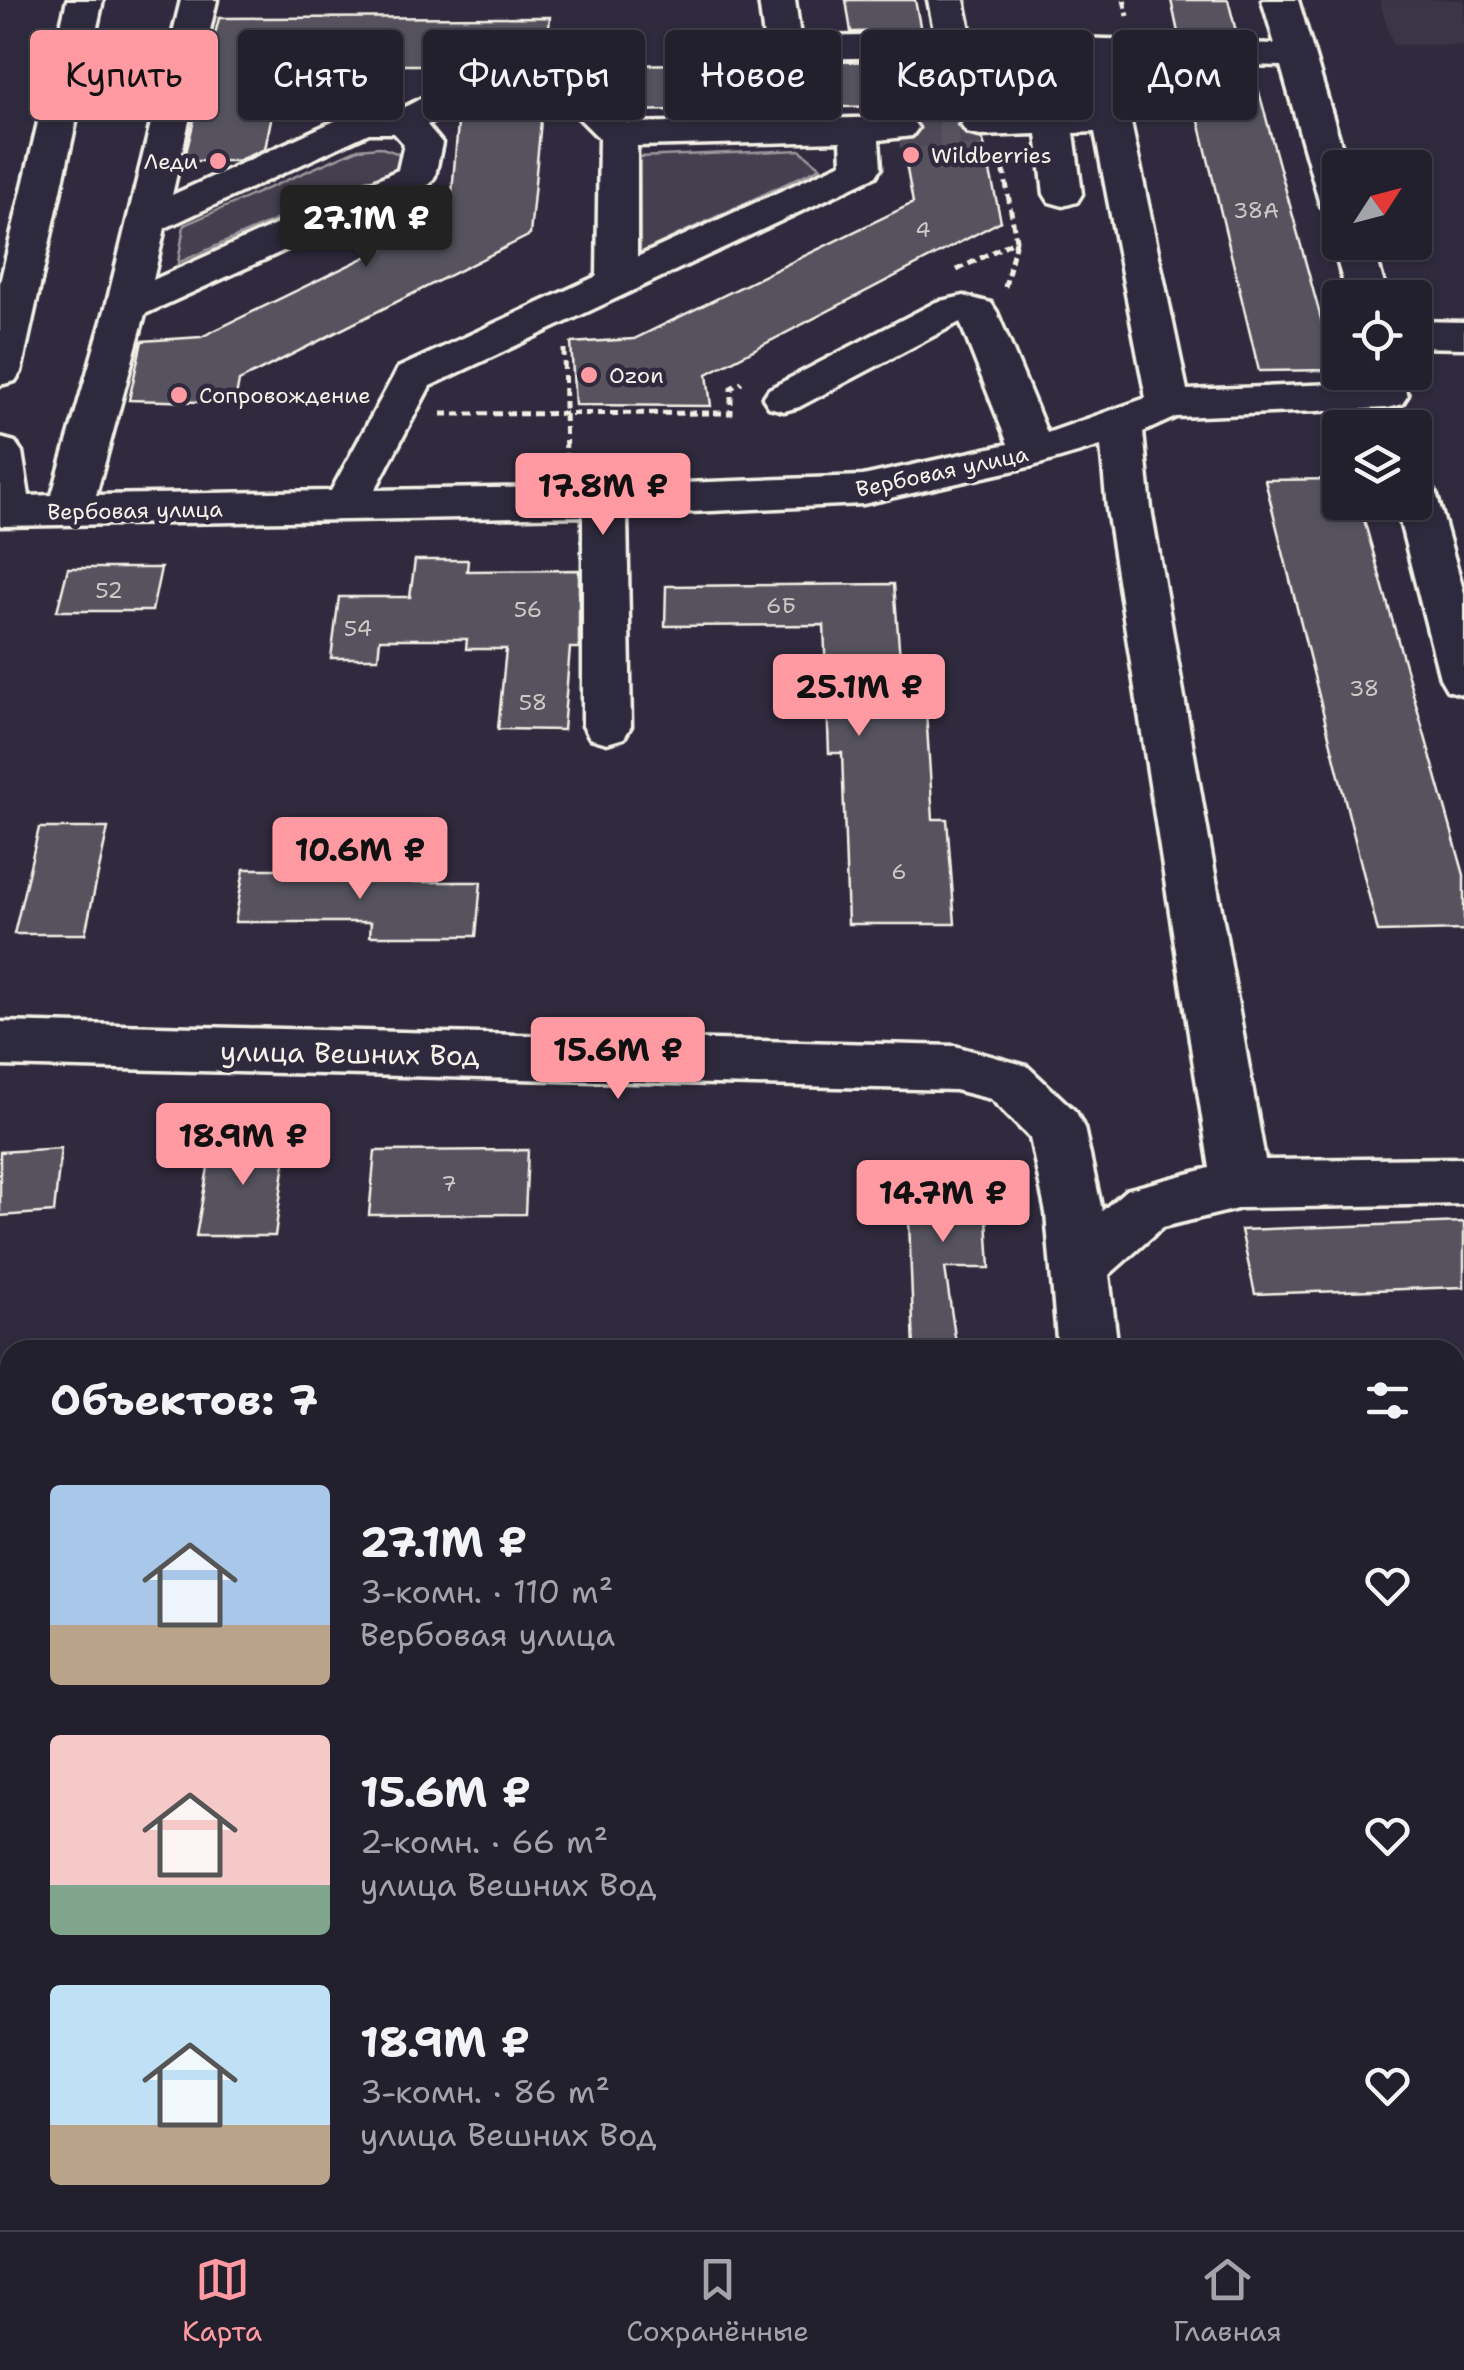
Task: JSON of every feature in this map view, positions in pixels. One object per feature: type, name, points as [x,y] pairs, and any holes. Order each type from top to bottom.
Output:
[{"type":"street","points":[[0,372],[85,0]]},
{"type":"street","points":[[69,512],[126,307],[199,0]]},
{"type":"street","points":[[777,0],[781,30]]},
{"type":"street","points":[[946,0],[952,30]]},
{"type":"street","points":[[1280,0],[1324,150]]},
{"type":"street","points":[[1093,50],[1295,56]]},
{"type":"street","points":[[1097,50],[1169,404]]},
{"type":"street","points":[[145,222],[363,122],[404,122],[454,96],[578,95],[618,135],[617,283]]},
{"type":"street","points":[[988,125],[1110,120]]},
{"type":"street","points":[[126,307],[416,176],[423,142],[404,122]]},
{"type":"street","points":[[1054,122],[1063,194]]},
{"type":"street","points":[[618,135],[900,128]]},
{"type":"street","points":[[344,507],[413,377],[862,168],[859,130]]},
{"type":"street","points":[[766,388],[964,308],[977,312],[1033,452]]},
{"type":"street","points":[[1432,334],[1464,335]]},
{"type":"street","name":"Вербовая улица","points":[[5,511],[605,501],[863,490],[1033,452],[1120,425],[1169,404],[1389,398]]},
{"type":"street","points":[[1120,425],[1129,509],[1198,902],[1241,1184]]},
{"type":"street","points":[[0,452],[5,511]]},
{"type":"street","points":[[605,501],[607,726]]},
{"type":"street","points":[[1421,520],[1464,678]]},
{"type":"street","name":"улица Вешних Вод","points":[[0,1044],[955,1068],[1008,1082],[1056,1128],[1081,1264],[1087,1340]]},
{"type":"street","points":[[1081,1264],[1146,1207],[1241,1184],[1464,1181]]},
{"type":"path","points":[[949,275],[1016,240],[988,125]]},
{"type":"path","points":[[562,308],[566,413]]},
{"type":"path","points":[[393,414],[731,413],[731,388],[766,388]]},
{"type":"shaded area","points":[[1379,0],[1464,0],[1464,45],[1393,45]]},
{"type":"shaded area","points":[[379,147],[397,153],[404,164],[400,174],[386,180],[368,179],[178,263],[184,225],[358,149]]},
{"type":"shaded area","points":[[800,150],[821,167],[640,253],[639,157]]},
{"type":"building","points":[[846,0],[915,0],[921,30],[851,32]]},
{"type":"building","points":[[1171,0],[1228,0],[1236,30],[1177,30]]},
{"type":"building","points":[[550,17],[549,30],[423,30],[423,65],[403,65],[403,30],[238,30],[238,120],[271,120],[265,149],[237,161],[184,161],[194,120],[218,120],[219,18]]},
{"type":"building","points":[[841,62],[861,62],[861,107],[841,107]]},
{"type":"building","points":[[665,64],[665,110],[645,111],[645,65]]},
{"type":"building","points":[[1257,85],[1322,322],[1322,370],[1259,371],[1199,120],[1257,120]]},
{"type":"building","points":[[458,120],[541,120],[530,235],[239,381],[235,403],[129,400],[142,341],[201,337],[450,216]]},
{"type":"building","points":[[916,120],[960,120],[957,125],[966,137],[983,140],[1001,221],[707,374],[711,406],[575,405],[571,343],[634,339],[913,203],[902,141],[915,138],[922,128]]},
{"type":"building","points":[[1322,479],[1322,520],[1364,520],[1464,875],[1464,930],[1378,932],[1265,480]]},
{"type":"building","points":[[415,560],[468,560],[467,571],[579,570],[579,648],[570,648],[563,730],[498,729],[506,649],[466,649],[467,639],[380,639],[378,658],[331,658],[339,597],[410,597]]},
{"type":"building","points":[[68,568],[161,568],[152,611],[57,611]]},
{"type":"building","points":[[894,584],[903,696],[925,696],[933,819],[947,819],[955,924],[848,924],[842,753],[829,753],[824,625],[665,626],[666,586]]},
{"type":"building","points":[[39,828],[108,828],[85,934],[14,934]]},
{"type":"building","points":[[244,869],[347,869],[346,882],[481,882],[476,936],[370,936],[371,922],[235,922]]},
{"type":"building","points":[[213,1139],[288,1139],[275,1236],[196,1236]]},
{"type":"building","points":[[61,1148],[54,1212],[0,1216],[0,1152]]},
{"type":"building","points":[[528,1150],[525,1214],[369,1215],[375,1151]]},
{"type":"building","points":[[907,1168],[984,1169],[990,1268],[945,1268],[956,1340],[914,1340]]},
{"type":"building","points":[[1464,1222],[1464,1287],[1255,1294],[1241,1230]]},
{"type":"tunnel","points":[[899,128],[980,125]]},
{"type":"place","name":"Wildberries","points":[[911,155]]},
{"type":"place","name":"Леди","points":[[218,161]]},
{"type":"place","name":"Ozon","points":[[589,375]]},
{"type":"place","name":"Сопровождение","points":[[179,395]]}]
